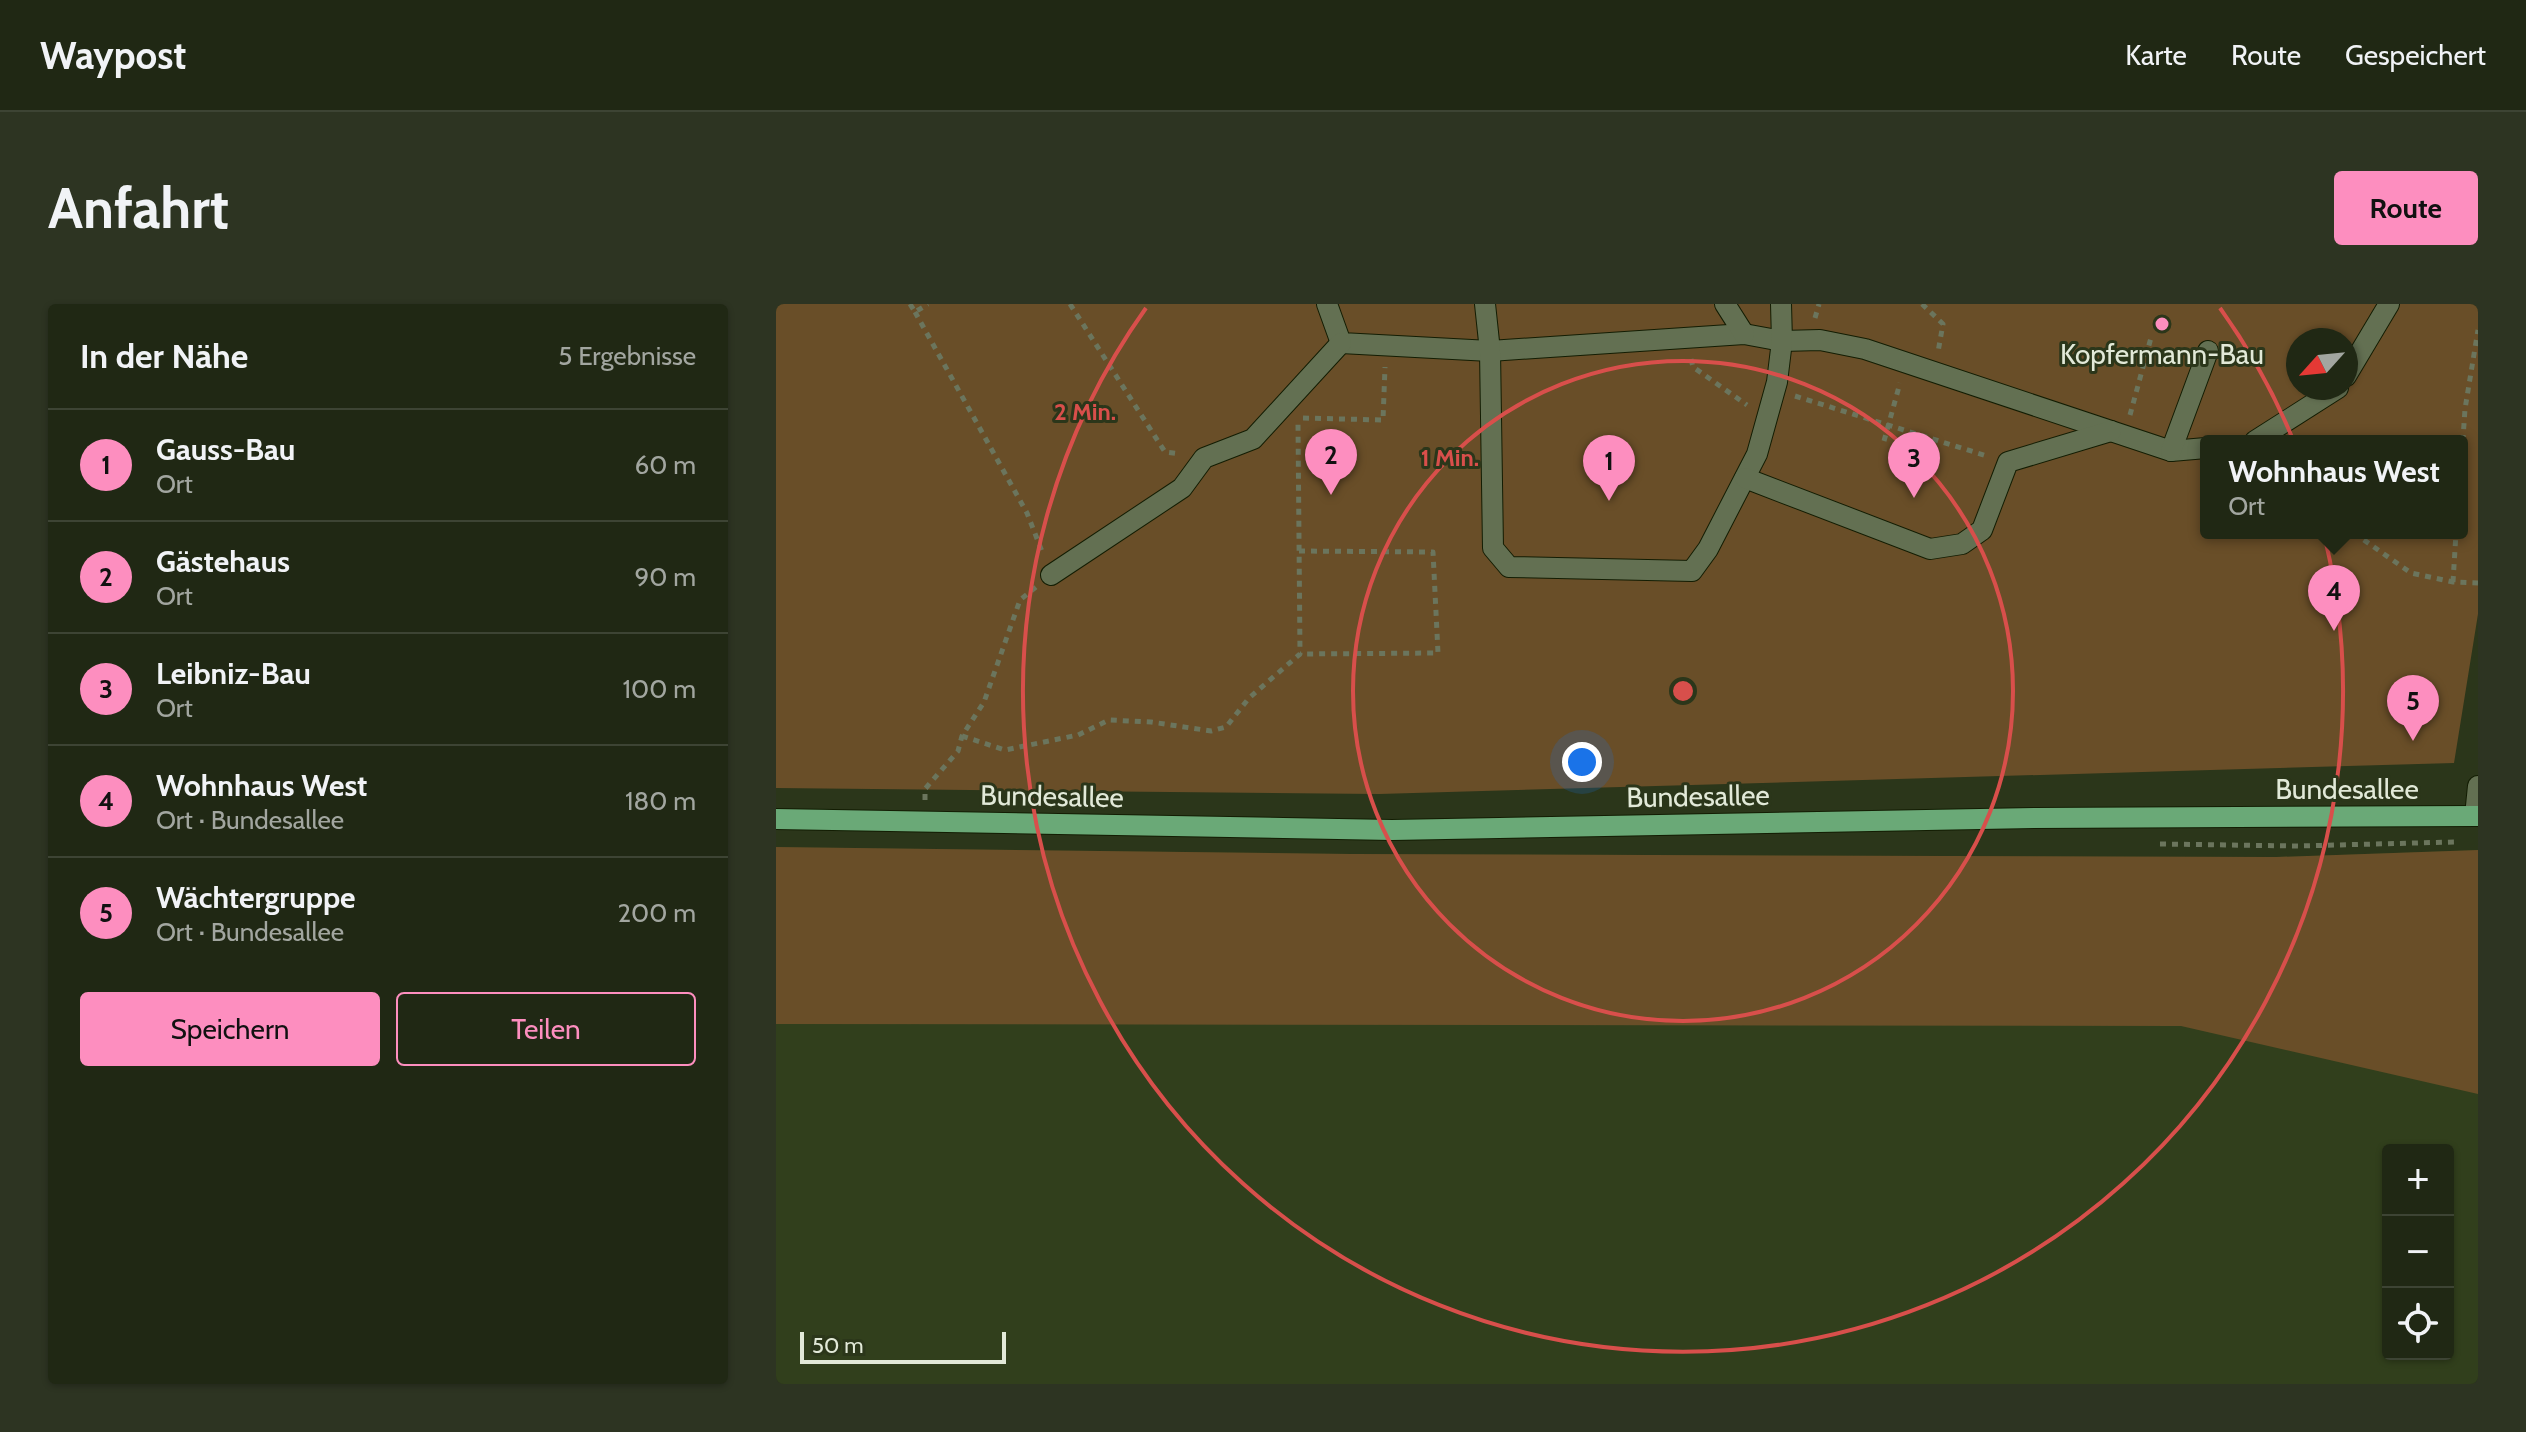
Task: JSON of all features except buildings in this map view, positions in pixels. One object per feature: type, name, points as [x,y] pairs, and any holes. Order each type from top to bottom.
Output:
[{"type":"main road","name":"Bundesallee","points":[[776,819],[1392,830],[2034,818],[2476,816]]},
{"type":"lane","points":[[1327,304],[1341,343]]},
{"type":"lane","points":[[1485,304],[1490,351],[1493,548],[1509,567],[1692,571],[1708,549],[1757,454],[1775,390],[1782,341],[1781,304]]},
{"type":"lane","points":[[1725,304],[1744,334]]},
{"type":"lane","points":[[2358,356],[2389,304]]},
{"type":"lane","points":[[1341,343],[1490,351],[1744,334],[1782,341],[1820,340],[1865,349],[2171,451],[2200,449]]},
{"type":"lane","points":[[1051,575],[1182,488],[1204,458],[1253,439],[1341,343]]},
{"type":"lane","points":[[2171,451],[2208,351]]},
{"type":"lane","points":[[2264,435],[2319,400]]},
{"type":"lane","points":[[1745,478],[1930,549],[1962,544],[1982,530],[2008,462],[2118,433]]},
{"type":"lane","points":[[2476,816],[2478,786]]},
{"type":"path","points":[[910,304],[1027,513],[1051,575],[1020,600],[984,702],[962,736],[958,751],[925,789]]},
{"type":"path","points":[[915,312],[928,304]]},
{"type":"path","points":[[1070,304],[1165,452],[1204,458]]},
{"type":"path","points":[[1922,304],[1943,324],[1935,372]]},
{"type":"path","points":[[2463,435],[2478,330]]},
{"type":"path","points":[[2118,433],[2152,334]]},
{"type":"path","points":[[1686,338],[1693,367],[1767,419]]},
{"type":"path","points":[[1300,654],[1298,418],[1383,420],[1385,345]]},
{"type":"path","points":[[1884,441],[1905,362]]},
{"type":"path","points":[[1775,390],[2008,462]]},
{"type":"path","points":[[2363,539],[2411,573],[2453,582],[2478,583]]},
{"type":"path","points":[[2453,582],[2456,539]]},
{"type":"path","points":[[962,736],[1005,750],[1078,735],[1109,720],[1151,722],[1211,731],[1226,727],[1249,698],[1300,654],[1438,653],[1433,552],[1299,551]]},
{"type":"shaded area","points":[[776,304],[2478,304],[2478,614],[2454,763],[1379,794],[776,788]]},
{"type":"shaded area","points":[[776,847],[1352,854],[2276,857],[2478,850],[2478,1384],[776,1384]]},
{"type":"shaded area","points":[[776,847],[1352,854],[2276,857],[2478,850],[2478,1094],[2181,1026],[776,1024]]},
{"type":"place","name":"Kopfermann-Bau","points":[[2162,324]]},
{"type":"place","name":"Gästehaus","points":[[1331,495]]},
{"type":"place","name":"Leibniz-Bau","points":[[1914,498]]},
{"type":"place","name":"Gauss-Bau","points":[[1609,501]]},
{"type":"place","name":"Wohnhaus West","points":[[2334,631]]},
{"type":"place","name":"Wächtergruppe","points":[[2413,741]]}]
